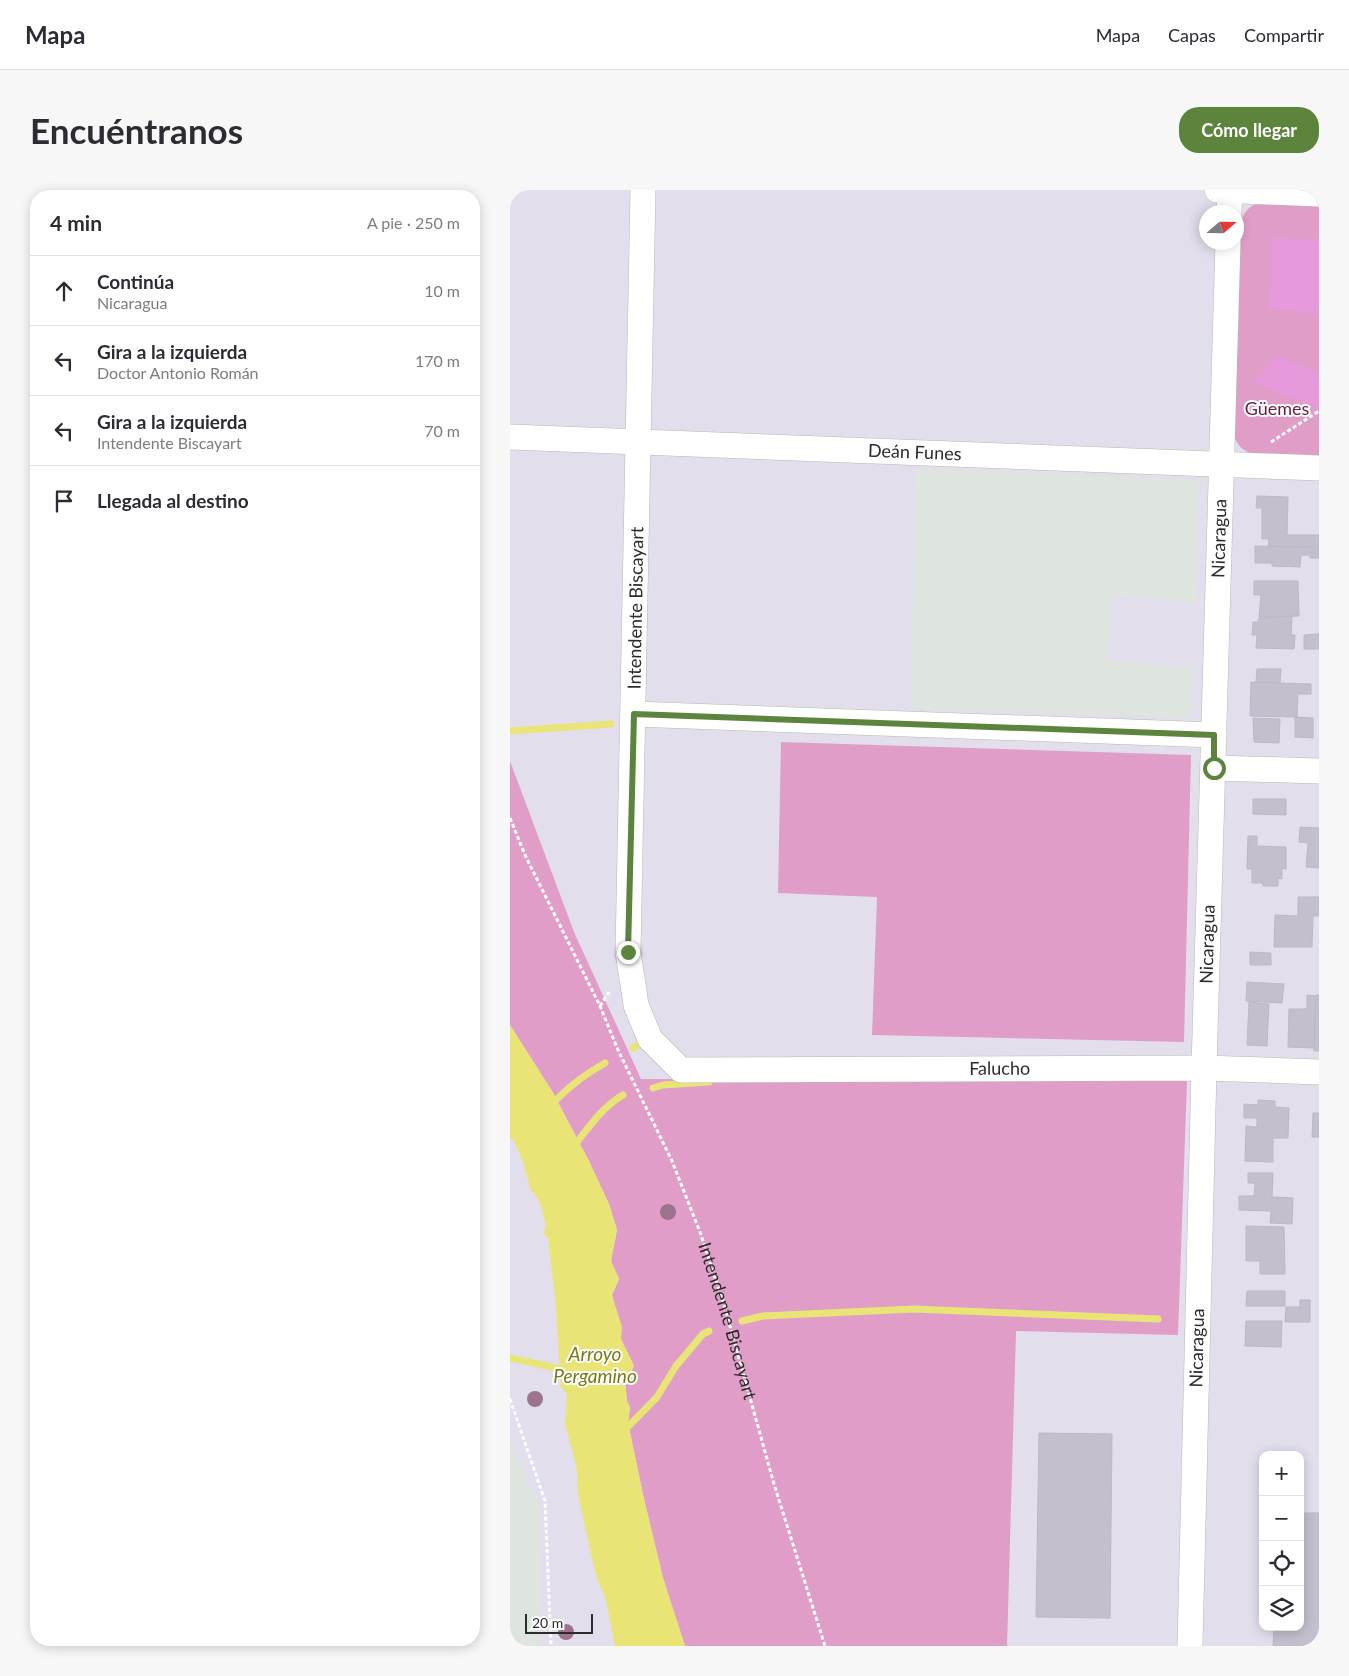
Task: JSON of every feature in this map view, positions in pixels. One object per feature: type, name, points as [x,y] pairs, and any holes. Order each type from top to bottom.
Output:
[{"type":"street","name":"Intendente Biscayart","points":[[643,190],[628,952],[636,1005],[650,1039],[681,1070]]},
{"type":"street","points":[[1226,196],[1319,194]]},
{"type":"street","name":"Nicaragua","points":[[1190,1646],[1204,1068],[1214,768],[1220,465],[1228,250]]},
{"type":"street","name":"Deán Funes","points":[[510,437],[1319,468]]},
{"type":"street","points":[[634,714],[1214,735]]},
{"type":"street","points":[[1214,768],[1319,771]]},
{"type":"street","name":"Falucho","points":[[681,1070],[1204,1068],[1319,1072]]},
{"type":"path","points":[[1263,447],[1319,411]]},
{"type":"path","name":"Intendente Biscayart","points":[[510,818],[525,855],[600,1006],[618,1050],[672,1161],[700,1232],[725,1308],[774,1484],[825,1646]]},
{"type":"path","points":[[510,1399],[545,1501],[551,1646]]},
{"type":"shaded area","points":[[1272,238],[1319,240],[1319,312],[1270,310]]},
{"type":"shaded area","points":[[1278,357],[1319,373],[1319,408],[1253,382]]},
{"type":"shaded area","points":[[916,468],[1199,480],[1196,603],[1113,595],[1108,661],[1193,667],[1191,718],[911,708]]},
{"type":"shaded area","points":[[510,1441],[539,1505],[541,1646],[510,1646]]},
{"type":"green space","name":"Güemes","points":[[1261,203],[1319,205],[1319,456],[1253,454],[1241,448],[1234,436],[1240,250],[1244,250],[1244,214],[1254,205]]},
{"type":"green space","points":[[781,742],[1191,755],[1184,1042],[872,1035],[877,897],[778,893]]},
{"type":"green space","points":[[510,761],[574,932],[641,1079],[1187,1081],[1178,1335],[1016,1331],[1007,1646],[685,1646],[663,1578],[628,1423],[630,1408],[627,1401],[625,1382],[634,1366],[621,1339],[621,1327],[612,1295],[619,1279],[611,1261],[617,1230],[609,1204],[589,1161],[552,1091],[510,1025]]},
{"type":"water","name":"Arroyo Pergamino","points":[[510,1025],[552,1091],[589,1161],[609,1204],[617,1230],[611,1261],[619,1279],[612,1295],[622,1327],[621,1339],[634,1366],[625,1382],[627,1401],[630,1408],[628,1423],[663,1578],[685,1646],[615,1646],[606,1600],[596,1575],[578,1495],[577,1468],[565,1424],[567,1394],[561,1387],[555,1296],[548,1239],[544,1233],[546,1226],[542,1208],[531,1190],[522,1159],[513,1139],[510,1138]]},
{"type":"building","points":[[1257,496],[1288,497],[1287,535],[1319,535],[1319,547],[1268,546],[1269,539],[1262,539],[1262,508],[1256,508]]},
{"type":"building","points":[[1255,546],[1319,548],[1319,558],[1301,555],[1300,567],[1272,566],[1272,563],[1255,563]]},
{"type":"building","points":[[1254,581],[1298,581],[1299,616],[1259,617],[1261,595],[1254,595]]},
{"type":"building","points":[[1292,616],[1291,635],[1295,635],[1294,649],[1256,648],[1257,635],[1252,635],[1253,622],[1258,622],[1259,618]]},
{"type":"building","points":[[1319,634],[1319,649],[1304,649],[1304,635]]},
{"type":"building","points":[[1257,669],[1281,669],[1280,683],[1256,682]]},
{"type":"building","points":[[1251,682],[1311,684],[1311,694],[1298,694],[1297,717],[1250,716]]},
{"type":"building","points":[[1295,717],[1313,718],[1313,738],[1295,737]]},
{"type":"building","points":[[1253,718],[1280,719],[1279,743],[1254,742]]},
{"type":"building","points":[[1253,799],[1286,799],[1286,815],[1253,814]]},
{"type":"building","points":[[1300,827],[1319,828],[1319,868],[1306,867],[1308,843],[1299,842]]},
{"type":"building","points":[[1248,836],[1257,836],[1257,846],[1286,847],[1286,869],[1282,868],[1282,879],[1278,878],[1278,886],[1263,886],[1263,883],[1252,883],[1252,869],[1247,869]]},
{"type":"building","points":[[1298,897],[1319,897],[1319,916],[1313,916],[1312,947],[1274,947],[1275,915],[1298,916]]},
{"type":"building","points":[[1250,952],[1271,953],[1271,965],[1250,965]]},
{"type":"building","points":[[1247,982],[1284,984],[1282,1003],[1246,1001]]},
{"type":"building","points":[[1307,995],[1316,996],[1314,1048],[1288,1047],[1289,1009],[1307,1009]]},
{"type":"building","points":[[1316,995],[1319,995],[1319,1051],[1314,1051]]},
{"type":"building","points":[[1249,1002],[1269,1004],[1267,1046],[1247,1045]]},
{"type":"building","points":[[1258,1100],[1275,1101],[1275,1107],[1289,1108],[1288,1138],[1273,1138],[1273,1162],[1245,1161],[1246,1126],[1257,1127],[1257,1118],[1244,1118],[1244,1104],[1258,1105]]},
{"type":"building","points":[[1313,1113],[1319,1113],[1319,1137],[1312,1137]]},
{"type":"building","points":[[1248,1173],[1273,1173],[1272,1197],[1293,1198],[1292,1224],[1270,1223],[1271,1211],[1239,1210],[1239,1196],[1254,1196],[1255,1183],[1248,1183]]},
{"type":"building","points":[[1246,1226],[1284,1227],[1285,1274],[1260,1274],[1260,1261],[1246,1261]]},
{"type":"building","points":[[1247,1291],[1285,1291],[1285,1306],[1246,1306]]},
{"type":"building","points":[[1300,1300],[1310,1300],[1310,1322],[1285,1322],[1286,1307],[1300,1307]]},
{"type":"building","points":[[1246,1321],[1282,1321],[1281,1347],[1245,1346]]},
{"type":"building","points":[[1039,1433],[1112,1434],[1110,1618],[1036,1617]]},
{"type":"building","points":[[1304,1513],[1319,1513],[1319,1646],[1273,1646],[1274,1631],[1304,1631]]},
{"type":"waterway","points":[[510,731],[611,724]]},
{"type":"waterway","points":[[633,1048],[641,1044],[638,1038]]},
{"type":"waterway","points":[[557,1099],[580,1079],[605,1063]]},
{"type":"waterway","points":[[653,1088],[663,1085],[709,1082]]},
{"type":"waterway","points":[[578,1141],[604,1110],[623,1095]]},
{"type":"waterway","points":[[742,1321],[763,1316],[914,1309],[1158,1319]]},
{"type":"waterway","points":[[622,1433],[657,1397],[676,1366],[703,1334],[709,1331]]},
{"type":"waterway","points":[[510,1358],[560,1369]]},
{"type":"route","points":[[628,952],[634,714],[1214,735],[1214,768]]}]
